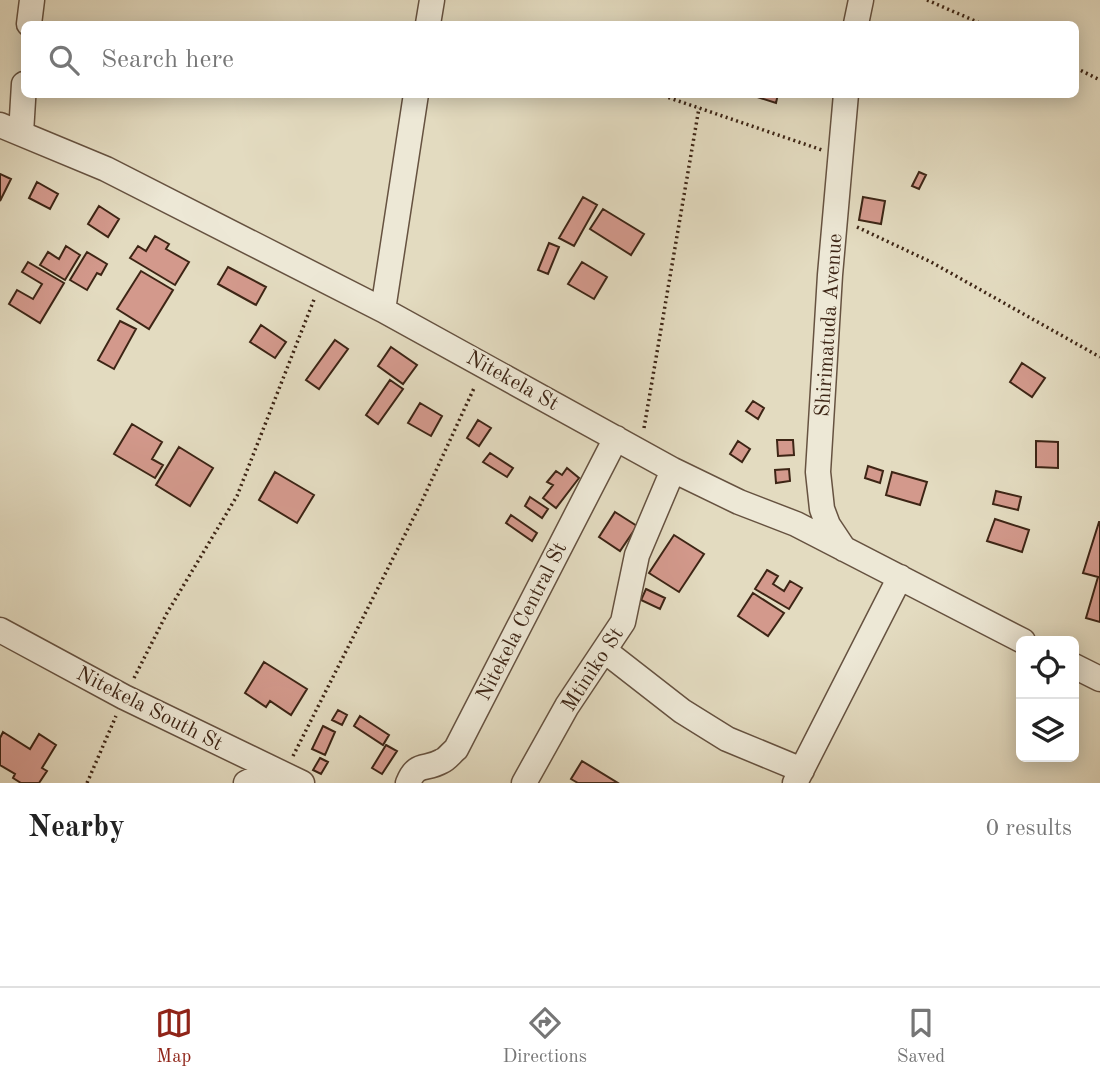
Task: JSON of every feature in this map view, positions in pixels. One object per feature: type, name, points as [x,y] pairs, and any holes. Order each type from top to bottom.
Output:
[{"type":"street","points":[[29,21],[32,0]]},
{"type":"street","points":[[428,21],[432,0]]},
{"type":"street","points":[[857,21],[861,0]]},
{"type":"street","points":[[10,129],[21,94]]},
{"type":"street","points":[[383,310],[415,98]]},
{"type":"street","name":"Shirimatuda Avenue","points":[[844,549],[822,509],[818,472],[846,98]]},
{"type":"street","name":"Nitekela St","points":[[10,129],[106,169],[383,310],[673,470],[739,502],[796,524],[1016,637]]},
{"type":"street","name":"Nitekela Central St","points":[[408,783],[413,772],[420,767],[443,761],[456,749],[616,438]]},
{"type":"street","name":"Mtiniko St","points":[[524,783],[567,706],[623,622],[637,555],[673,470]]},
{"type":"street","points":[[605,651],[682,711],[727,740],[798,777],[900,577]]},
{"type":"street","name":"Nitekela South St","points":[[0,630],[124,697],[286,775]]},
{"type":"street","points":[[1079,668],[1100,679]]},
{"type":"street","points":[[246,783],[286,775]]},
{"type":"path","points":[[927,0],[975,21]]},
{"type":"path","points":[[1079,70],[1100,80]]},
{"type":"path","points":[[670,98],[841,157]]},
{"type":"path","points":[[640,451],[699,108]]},
{"type":"path","points":[[836,217],[931,262],[1100,357]]},
{"type":"path","points":[[87,783],[124,697],[167,613],[237,496],[322,279]]},
{"type":"path","points":[[286,775],[422,500],[485,365]]},
{"type":"building","points":[[760,98],[777,98],[776,103]]},
{"type":"building","points":[[919,172],[926,175],[919,189],[912,186]]},
{"type":"building","points":[[0,174],[11,179],[0,201]]},
{"type":"building","points":[[37,182],[58,194],[50,209],[29,198]]},
{"type":"building","points":[[583,197],[597,205],[574,246],[559,238]]},
{"type":"building","points":[[863,197],[885,201],[881,224],[859,220]]},
{"type":"building","points":[[99,206],[119,219],[108,237],[88,224]]},
{"type":"building","points":[[603,209],[644,234],[631,255],[590,229]]},
{"type":"building","points":[[155,236],[169,244],[166,249],[189,262],[175,285],[130,258],[138,246],[146,251]]},
{"type":"building","points":[[549,243],[559,247],[548,274],[538,270]]},
{"type":"building","points":[[66,246],[80,255],[65,280],[40,265],[48,252],[59,259]]},
{"type":"building","points":[[87,252],[107,264],[101,275],[97,273],[87,290],[70,280]]},
{"type":"building","points":[[28,262],[64,283],[40,323],[9,304],[17,290],[33,299],[42,284],[22,272]]},
{"type":"building","points":[[582,262],[607,277],[594,299],[568,284]]},
{"type":"building","points":[[228,267],[266,287],[256,305],[218,284]]},
{"type":"building","points":[[141,271],[173,290],[149,329],[117,309]]},
{"type":"building","points":[[120,321],[136,329],[114,369],[98,360]]},
{"type":"building","points":[[261,325],[286,342],[275,358],[250,342]]},
{"type":"building","points":[[335,340],[348,349],[319,389],[306,380]]},
{"type":"building","points":[[391,347],[417,365],[403,384],[378,366]]},
{"type":"building","points":[[1022,363],[1045,378],[1032,397],[1010,382]]},
{"type":"building","points":[[390,380],[403,389],[378,424],[366,415]]},
{"type":"building","points":[[753,401],[764,408],[758,419],[746,411]]},
{"type":"building","points":[[420,403],[442,416],[431,436],[408,423]]},
{"type":"building","points":[[478,420],[491,428],[479,446],[467,438]]},
{"type":"building","points":[[132,424],[162,442],[152,459],[163,465],[155,478],[114,454]]},
{"type":"building","points":[[777,440],[793,440],[794,455],[778,456]]},
{"type":"building","points":[[738,441],[750,449],[742,462],[730,454]]},
{"type":"building","points":[[1036,441],[1058,442],[1058,468],[1036,467]]},
{"type":"building","points":[[179,447],[213,468],[190,506],[156,485]]},
{"type":"building","points":[[490,453],[513,468],[507,477],[483,462]]},
{"type":"building","points":[[868,466],[883,471],[880,483],[865,478]]},
{"type":"building","points":[[567,468],[579,478],[556,508],[543,498],[553,485],[547,482],[556,471],[562,475]]},
{"type":"building","points":[[789,469],[790,481],[776,483],[775,470]]},
{"type":"building","points":[[275,472],[314,495],[297,523],[259,500]]},
{"type":"building","points":[[892,472],[927,482],[920,505],[886,495]]},
{"type":"building","points":[[996,491],[1021,497],[1018,510],[993,504]]},
{"type":"building","points":[[530,497],[548,509],[542,518],[525,506]]},
{"type":"building","points":[[615,512],[637,526],[620,551],[599,537]]},
{"type":"building","points":[[511,515],[537,533],[532,541],[506,523]]},
{"type":"building","points":[[995,519],[1029,530],[1022,552],[987,541]]},
{"type":"building","points":[[1099,522],[1100,622],[1086,618],[1098,577],[1083,573]]},
{"type":"building","points":[[674,535],[704,554],[679,592],[649,573]]},
{"type":"building","points":[[767,570],[778,576],[773,584],[784,591],[790,581],[802,588],[789,609],[755,589]]},
{"type":"building","points":[[646,589],[665,598],[660,609],[641,600]]},
{"type":"building","points":[[753,593],[784,613],[768,636],[738,616]]},
{"type":"building","points":[[264,662],[307,689],[291,715],[270,701],[266,707],[245,693]]},
{"type":"building","points":[[338,710],[347,715],[342,725],[332,720]]},
{"type":"building","points":[[360,716],[389,735],[383,745],[354,726]]},
{"type":"building","points":[[323,726],[335,732],[325,755],[312,749]]},
{"type":"building","points":[[3,732],[30,749],[39,734],[56,745],[42,768],[47,771],[39,783],[21,783],[13,778],[15,774],[0,765],[0,738]]},
{"type":"building","points":[[386,745],[397,751],[382,774],[372,768]]},
{"type":"building","points":[[320,758],[328,762],[321,774],[313,770]]},
{"type":"building","points":[[582,761],[618,783],[578,783],[571,779]]}]
